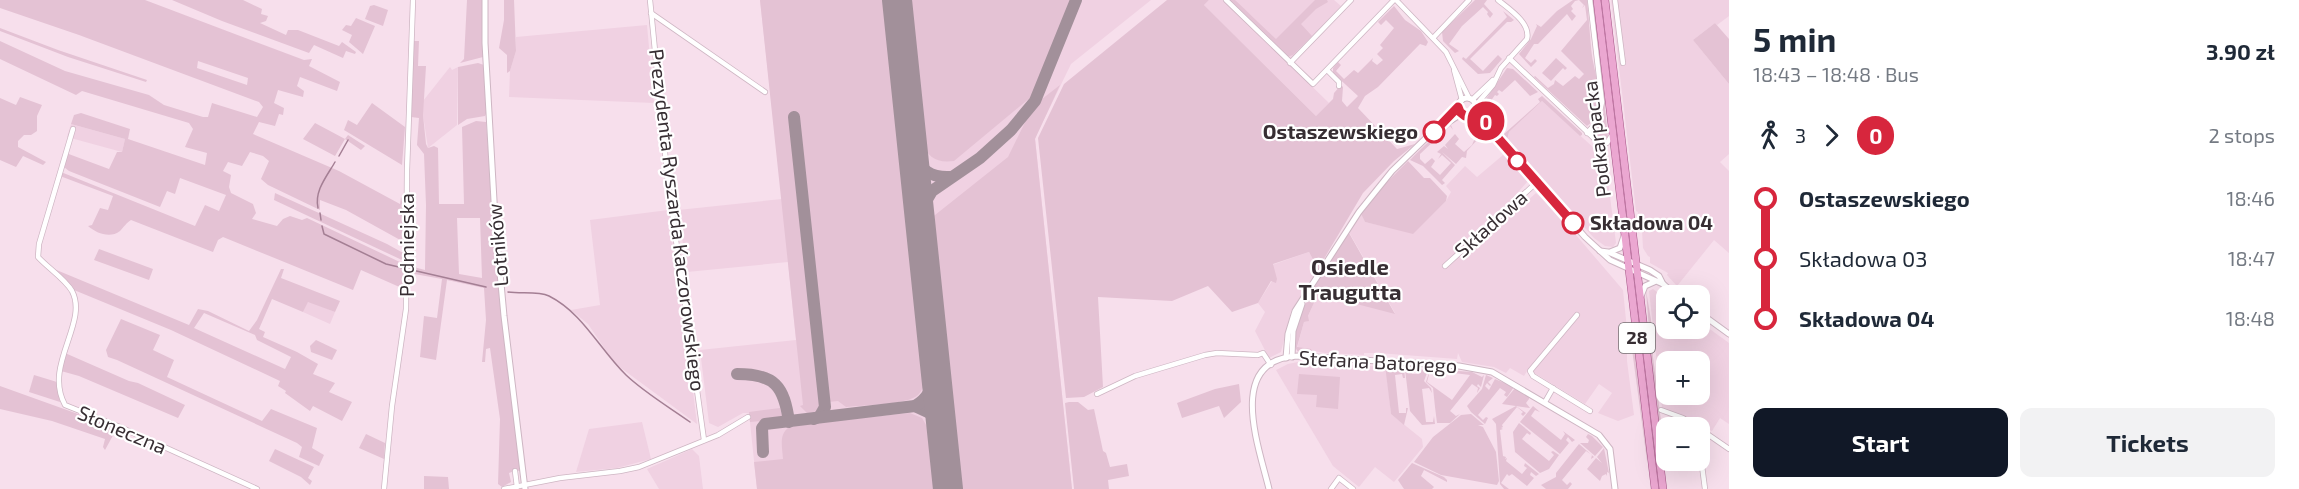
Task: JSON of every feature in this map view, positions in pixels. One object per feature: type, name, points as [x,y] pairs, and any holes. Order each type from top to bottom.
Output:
[{"type":"main road","name":"Podkarpacka","points":[[1597,0],[1655,489]]},
{"type":"main road","name":"Podkarpacka","points":[[1605,0],[1663,489]]},
{"type":"street","name":"Podmiejska","points":[[384,489],[392,406],[406,309],[407,170],[413,0]]},
{"type":"street","name":"Lotników","points":[[485,0],[485,43],[495,218],[504,316],[525,487]]},
{"type":"street","name":"Prezydenta Ryszarda Kaczorowskiego","points":[[650,0],[668,183],[704,440]]},
{"type":"street","points":[[1226,0],[1313,84],[1395,0],[1434,37],[1446,52],[1473,100],[1473,113],[1463,115],[1440,127]]},
{"type":"street","points":[[1290,63],[1351,0]]},
{"type":"street","points":[[1434,37],[1469,0]]},
{"type":"street","points":[[1462,100],[1473,100],[1488,93],[1509,58],[1527,39],[1527,27],[1498,0]]},
{"type":"street","points":[[1587,133],[1600,115],[1602,102],[1590,0]]},
{"type":"street","points":[[1616,0],[1623,63]]},
{"type":"street","points":[[651,13],[765,92]]},
{"type":"street","points":[[1610,36],[1619,24]]},
{"type":"street","points":[[1509,58],[1587,133],[1604,144],[1610,140],[1613,133]]},
{"type":"street","points":[[1289,358],[1290,325],[1295,311],[1369,197],[1392,171],[1440,127],[1462,100],[1454,67]]},
{"type":"street","points":[[1327,70],[1339,82],[1339,86]]},
{"type":"street","points":[[1458,107],[1463,115]]},
{"type":"street","name":"Składowa","points":[[1473,113],[1490,127],[1585,237],[1610,260],[1628,265]]},
{"type":"street","name":"Słoneczna","points":[[73,129],[62,159],[39,244],[38,257],[71,289],[76,306],[75,317],[59,369],[60,397],[65,405],[120,427],[257,489]]},
{"type":"street","name":"Składowa","points":[[1445,266],[1536,183]]},
{"type":"street","points":[[1608,252],[1621,246],[1625,232]]},
{"type":"street","name":"Składowa","points":[[1600,250],[1608,252],[1628,265]]},
{"type":"street","points":[[1628,265],[1659,276],[1663,284]]},
{"type":"street","points":[[1637,268],[1656,282],[1663,284]]},
{"type":"street","points":[[1641,301],[1645,286],[1656,282]]},
{"type":"street","points":[[1577,315],[1530,369],[1530,373],[1590,411]]},
{"type":"street","points":[[1710,320],[1729,334]]},
{"type":"street","name":"Stefana Batorego","points":[[1097,394],[1136,376],[1217,353],[1258,355],[1263,353],[1271,365],[1289,358],[1380,360],[1474,368],[1492,372],[1590,428],[1610,449],[1615,489]]},
{"type":"street","points":[[1269,489],[1254,425],[1251,400],[1254,386],[1260,375],[1271,365]]},
{"type":"street","points":[[1545,402],[1553,388]]},
{"type":"street","points":[[1661,410],[1680,417]]},
{"type":"street","points":[[504,489],[629,469],[655,461],[718,435],[748,417]]},
{"type":"street","points":[[1710,436],[1729,449]]},
{"type":"street","points":[[515,471],[517,487]]},
{"type":"street","points":[[1703,471],[1705,489]]},
{"type":"street","points":[[1331,489],[1339,478],[1353,489]]},
{"type":"shaded area","points":[[0,0],[145,0],[304,60],[312,59],[309,66],[340,82],[337,91],[300,77],[297,86],[304,91],[303,97],[278,90],[274,103],[284,108],[283,115],[279,114],[275,126],[259,122],[253,134],[339,171],[400,204],[401,197],[404,200],[402,241],[346,210],[320,200],[320,210],[268,185],[261,179],[269,161],[263,156],[250,152],[242,166],[228,162],[223,171],[231,175],[229,187],[231,193],[253,204],[256,213],[252,219],[277,226],[283,219],[290,216],[302,220],[307,218],[404,264],[404,289],[361,270],[353,290],[223,237],[218,240],[213,252],[131,220],[120,231],[112,235],[91,229],[88,226],[92,225],[100,208],[108,210],[113,196],[60,176],[61,172],[195,226],[205,205],[219,211],[226,195],[180,178],[175,194],[167,191],[160,207],[69,171],[64,167],[66,153],[109,169],[117,152],[122,152],[125,139],[71,124],[74,115],[81,113],[130,129],[128,139],[205,165],[207,153],[185,147],[193,129],[189,123],[82,91],[76,95],[0,59],[0,41],[65,71],[149,95],[164,105],[203,117],[208,117],[212,103],[257,117],[263,107],[259,102],[0,8]],"holes":[[[198,61],[248,78],[247,85],[197,68]]]},
{"type":"shaded area","points":[[172,0],[243,0],[262,9],[261,14],[268,16],[266,21],[260,23],[286,35],[288,30],[298,30],[339,46],[342,42],[356,52],[355,54],[346,51],[343,58],[314,45],[309,53]]},
{"type":"shaded area","points":[[467,0],[482,0],[483,57],[460,63],[464,59]]},
{"type":"shaded area","points":[[504,0],[514,0],[516,51],[510,71],[507,73],[507,55],[499,48],[504,20]]},
{"type":"shaded area","points":[[760,0],[1151,0],[1071,64],[1035,138],[1072,489],[757,489],[749,413],[743,413],[718,427],[709,423],[700,350],[796,340],[788,262],[687,272],[678,210],[782,199]]},
{"type":"shaded area","points":[[760,0],[887,0],[926,378],[918,395],[904,401],[846,407],[838,401],[828,402],[796,115],[790,117],[821,405],[819,411],[809,415],[800,406],[803,405]]},
{"type":"shaded area","points":[[907,0],[1071,0],[1031,97],[954,161],[934,158],[927,152],[922,141]]},
{"type":"shaded area","points":[[1167,0],[1209,0],[1204,5],[1316,116],[1333,99],[1334,93],[1341,85],[1343,87],[1342,101],[1347,107],[1358,96],[1333,73],[1333,68],[1338,62],[1341,65],[1336,71],[1344,79],[1354,70],[1358,73],[1373,58],[1372,61],[1377,65],[1383,60],[1377,54],[1383,48],[1380,45],[1394,28],[1386,20],[1381,25],[1378,22],[1394,6],[1405,20],[1421,31],[1428,42],[1426,46],[1420,44],[1378,87],[1365,96],[1358,108],[1397,149],[1415,144],[1394,161],[1363,193],[1318,269],[1309,252],[1273,264],[1276,283],[1271,281],[1258,303],[1232,312],[1208,286],[1172,301],[1098,297],[1103,387],[1084,397],[1066,398],[1038,138],[1064,84]]},
{"type":"shaded area","points":[[1209,0],[1334,0],[1341,6],[1288,63],[1329,103],[1316,116],[1204,5]]},
{"type":"shaded area","points":[[1229,0],[1235,0],[1276,39],[1315,0],[1327,0],[1328,2],[1316,9],[1301,24],[1312,36],[1293,55],[1287,57]]},
{"type":"shaded area","points":[[1475,0],[1487,0],[1484,4],[1493,14],[1490,18],[1483,7],[1462,26],[1449,44],[1459,51],[1455,53],[1443,41],[1442,32]]},
{"type":"shaded area","points":[[1573,0],[1579,0],[1571,6],[1573,9],[1571,11],[1576,16],[1572,21],[1567,14],[1538,44],[1534,44],[1525,58],[1531,63],[1535,59],[1537,61],[1531,67],[1519,54],[1531,39],[1536,24],[1541,27],[1557,11]]},
{"type":"shaded area","points":[[1579,0],[1587,0],[1599,102],[1593,119],[1587,126],[1534,77],[1548,88],[1554,84],[1555,80],[1563,86],[1575,76],[1579,79],[1584,74],[1561,51],[1587,20],[1585,5],[1582,8],[1584,5]]},
{"type":"shaded area","points":[[1592,0],[1594,0],[1608,137],[1604,141],[1598,140],[1592,134],[1603,115],[1604,105]]},
{"type":"shaded area","points":[[1611,0],[1729,0],[1729,16],[1717,25],[1715,23],[1693,40],[1729,84],[1729,154],[1720,162],[1729,171],[1729,253],[1714,240],[1676,285],[1667,275],[1668,273],[1650,263],[1650,257],[1643,248],[1642,231],[1636,211]]},
{"type":"shaded area","points":[[374,5],[388,10],[383,26],[365,19],[370,6]]},
{"type":"shaded area","points":[[1503,11],[1514,20],[1507,22],[1470,59],[1483,71],[1498,55],[1502,59],[1490,73],[1478,74],[1462,59],[1463,57],[1466,59],[1507,17]]},
{"type":"shaded area","points":[[356,18],[375,26],[363,54],[349,42],[352,35],[342,30],[346,25],[351,26]]},
{"type":"shaded area","points":[[1715,23],[1729,39],[1729,84],[1693,40]]},
{"type":"shaded area","points":[[647,25],[654,103],[509,97],[510,71],[516,51],[516,37]]},
{"type":"shaded area","points":[[0,28],[147,80],[146,82],[68,57],[0,31]]},
{"type":"shaded area","points":[[413,41],[419,41],[418,66],[426,66],[423,115],[426,144],[428,148],[434,146],[438,148],[439,204],[464,204],[462,127],[476,121],[486,122],[501,313],[521,472],[517,470],[509,473],[511,482],[502,487],[498,484],[500,419],[490,348],[486,349],[485,362],[482,362],[486,320],[484,288],[447,280],[436,360],[420,357],[424,316],[437,318],[442,279],[409,273],[410,266],[425,270],[426,205],[424,154],[417,145],[419,118],[411,117]],"holes":[[[457,218],[480,218],[482,278],[459,274]]]},
{"type":"shaded area","points":[[1556,58],[1567,68],[1565,70],[1563,68],[1551,81],[1542,73]]},
{"type":"shaded area","points":[[478,63],[484,65],[486,114],[467,119],[458,125],[458,67]]},
{"type":"shaded area","points":[[450,67],[452,70],[458,67],[457,125],[428,148],[423,101]]},
{"type":"shaded area","points":[[1507,68],[1513,69],[1538,92],[1530,96],[1515,80],[1502,92],[1499,90],[1497,92],[1499,94],[1495,95],[1488,105],[1500,118],[1496,122],[1499,125],[1496,127],[1481,113],[1480,108]]},
{"type":"shaded area","points":[[1060,85],[1035,139],[1072,489],[958,489],[930,219],[1008,157],[1033,106]]},
{"type":"shaded area","points":[[1542,96],[1582,135],[1580,136],[1542,101],[1509,132],[1507,140],[1514,148],[1512,149],[1500,134],[1504,134],[1540,102],[1538,99]]},
{"type":"shaded area","points":[[20,97],[42,105],[37,116],[37,131],[31,135],[24,135],[18,141],[18,147],[46,162],[43,165],[23,156],[16,167],[0,160],[0,98],[16,105]]},
{"type":"shaded area","points":[[1542,101],[1605,158],[1616,243],[1613,247],[1605,246],[1594,238],[1507,140],[1509,132]]},
{"type":"shaded area","points":[[372,103],[405,127],[402,165],[344,130],[348,120],[357,125]]},
{"type":"shaded area","points":[[315,123],[345,139],[335,156],[303,139]]},
{"type":"shaded area","points":[[71,124],[125,139],[122,152],[67,137]]},
{"type":"shaded area","points":[[1451,125],[1453,130],[1450,126],[1420,154],[1420,159],[1425,164],[1432,158],[1435,161],[1431,167],[1440,175],[1451,163],[1442,155],[1438,159],[1441,154],[1437,152],[1444,146],[1448,149],[1445,145],[1455,134],[1459,139],[1455,144],[1464,152],[1472,145],[1475,138],[1477,140],[1467,151],[1466,158],[1462,157],[1456,164],[1442,152],[1455,165],[1442,180],[1445,183],[1442,185],[1423,166],[1410,160],[1435,136]]},
{"type":"shaded area","points":[[348,135],[365,146],[361,150],[345,139]]},
{"type":"shaded area","points":[[1503,155],[1528,181],[1511,200],[1482,225],[1492,232],[1536,193],[1558,214],[1623,290],[1627,361],[1634,415],[1618,421],[1598,413],[1612,393],[1599,384],[1585,404],[1536,374],[1527,371],[1524,376],[1510,368],[1506,373],[1494,367],[1462,362],[1458,353],[1457,359],[1378,353],[1364,353],[1364,355],[1325,353],[1297,348],[1304,322],[1308,321],[1318,294],[1395,313],[1349,232],[1361,214],[1365,222],[1413,233],[1446,201],[1451,192],[1446,186],[1465,166],[1477,177]]},
{"type":"shaded area","points":[[1408,161],[1424,178],[1430,178],[1447,196],[1446,201],[1413,234],[1365,222],[1361,214],[1378,191]]},
{"type":"shaded area","points":[[275,193],[387,244],[405,254],[405,259],[402,260],[274,200]]},
{"type":"shaded area","points":[[668,210],[697,424],[621,368],[606,353],[588,324],[571,310],[600,305],[590,220]]},
{"type":"shaded area","points":[[1349,233],[1395,314],[1318,294],[1308,316],[1309,321],[1304,322],[1297,347],[1311,349],[1312,352],[1298,352],[1294,341],[1303,310],[1322,274]]},
{"type":"shaded area","points":[[99,249],[153,269],[149,280],[94,260]]},
{"type":"shaded area","points":[[1309,252],[1318,269],[1291,311],[1281,352],[1269,358],[1255,331],[1265,312],[1258,303],[1272,281],[1272,265]]},
{"type":"shaded area","points":[[54,269],[189,325],[198,309],[208,311],[249,331],[257,320],[281,269],[284,269],[281,278],[340,301],[335,312],[308,302],[303,312],[272,299],[259,329],[265,332],[263,337],[318,364],[313,374],[335,383],[329,392],[352,402],[342,421],[313,406],[310,411],[278,386],[280,381],[171,330],[74,290]],"holes":[[[204,313],[255,335],[257,340],[291,357],[285,369],[194,328]]]},
{"type":"shaded area","points":[[1653,289],[1656,291],[1656,339],[1710,339],[1710,329],[1729,343],[1729,424],[1720,418],[1712,431],[1710,430],[1710,417],[1682,417],[1662,408],[1662,405],[1710,405],[1710,351],[1656,351],[1656,354],[1649,291]]},
{"type":"shaded area","points":[[1646,290],[1651,320],[1656,403]]},
{"type":"shaded area","points":[[308,301],[335,312],[330,324],[303,312]]},
{"type":"shaded area","points":[[121,319],[160,335],[153,350],[174,360],[167,377],[262,421],[271,409],[317,428],[312,448],[324,455],[319,466],[299,457],[302,447],[297,443],[108,357],[106,350]]},
{"type":"shaded area","points":[[316,340],[337,350],[332,360],[311,352],[310,346]]},
{"type":"shaded area","points":[[1631,342],[1634,343],[1647,461]]},
{"type":"shaded area","points":[[65,353],[185,405],[178,418],[79,376],[61,371]]},
{"type":"shaded area","points":[[1298,362],[1386,367],[1391,414],[1422,439],[1423,447],[1394,482],[1375,467],[1359,487],[1333,466],[1276,370]]},
{"type":"shaded area","points":[[1385,365],[1404,369],[1405,378],[1402,374],[1395,375],[1399,413],[1406,413],[1406,408],[1408,408],[1404,425],[1391,414]]},
{"type":"shaded area","points":[[1405,369],[1414,369],[1412,374],[1419,374],[1416,369],[1428,370],[1424,381],[1431,388],[1432,393],[1429,388],[1422,389],[1426,422],[1433,422],[1434,416],[1435,424],[1422,425],[1410,411]]},
{"type":"shaded area","points":[[1430,369],[1439,371],[1430,371],[1427,382],[1452,400],[1470,375],[1445,370],[1472,372],[1482,377],[1484,375],[1481,387],[1478,384],[1477,386],[1480,388],[1477,393],[1478,388],[1472,384],[1450,411],[1456,416],[1460,414],[1450,423],[1437,423],[1433,388],[1426,382]]},
{"type":"shaded area","points":[[1299,374],[1340,377],[1338,409],[1316,407],[1317,395],[1297,394]]},
{"type":"shaded area","points":[[34,375],[57,382],[60,402],[29,392]]},
{"type":"shaded area","points":[[1486,375],[1493,378],[1488,382],[1490,386],[1487,383],[1485,386],[1489,390],[1495,379],[1514,387],[1507,397],[1504,395],[1506,392],[1500,388],[1478,415],[1483,420],[1488,418],[1485,424],[1467,406],[1482,389]]},
{"type":"shaded area","points":[[1239,384],[1241,402],[1224,418],[1219,406],[1182,418],[1177,403],[1215,389]]},
{"type":"shaded area","points":[[0,386],[117,428],[105,450],[103,447],[105,439],[52,421],[0,409]]},
{"type":"shaded area","points":[[1515,388],[1529,396],[1526,403],[1530,408],[1502,404]]},
{"type":"shaded area","points":[[1078,402],[1088,410],[1094,409],[1103,451],[1106,453],[1110,467],[1127,464],[1129,476],[1108,480],[1109,489],[1074,489],[1065,403]]},
{"type":"shaded area","points":[[1656,405],[1659,405],[1660,417],[1658,417]]},
{"type":"shaded area","points":[[1516,406],[1526,413],[1523,416],[1521,414],[1523,412],[1517,407],[1502,425],[1503,429],[1500,430],[1503,456],[1522,474],[1527,468],[1524,466],[1525,463],[1539,474],[1536,476],[1531,472],[1530,475],[1534,478],[1527,486],[1512,474],[1509,476],[1507,474],[1501,483],[1509,489],[1504,489],[1500,484],[1496,424],[1492,419]]},
{"type":"shaded area","points":[[1533,406],[1540,412],[1535,410],[1531,416],[1561,440],[1565,434],[1563,431],[1575,440],[1572,442],[1568,437],[1566,440],[1569,443],[1560,454],[1520,422]]},
{"type":"shaded area","points":[[780,408],[783,419],[750,422],[749,412]]},
{"type":"shaded area","points":[[910,413],[922,418],[932,435],[938,489],[757,489],[754,462],[783,459],[783,435],[793,425]]},
{"type":"shaded area","points":[[1471,414],[1484,425],[1478,425],[1483,427],[1496,452],[1499,481],[1497,485],[1441,475],[1414,462],[1433,437],[1461,415]]},
{"type":"shaded area","points":[[642,422],[651,459],[617,468],[576,472],[589,429]]},
{"type":"shaded area","points":[[1519,423],[1531,433],[1530,435],[1527,433],[1522,439],[1549,461],[1554,455],[1551,452],[1559,455],[1549,469],[1540,473],[1515,452],[1513,432]]},
{"type":"shaded area","points":[[366,434],[385,443],[384,459],[359,448]]},
{"type":"shaded area","points":[[1588,434],[1603,447],[1595,456],[1580,443],[1588,443],[1589,440],[1586,437]]},
{"type":"shaded area","points":[[1579,444],[1591,454],[1586,451],[1562,480],[1567,485],[1570,482],[1572,484],[1568,489],[1546,489],[1541,485],[1556,477],[1556,473]]},
{"type":"shaded area","points":[[1604,448],[1609,473],[1607,472],[1607,476],[1606,474],[1602,476],[1600,481],[1587,469],[1596,458],[1602,463],[1597,457]]},
{"type":"shaded area","points":[[275,449],[314,467],[308,478],[312,481],[310,485],[301,477],[269,461]]},
{"type":"shaded area","points":[[692,449],[699,456],[703,489],[659,489],[647,469]]},
{"type":"shaded area","points":[[1412,463],[1444,477],[1447,482],[1424,470],[1421,476],[1434,487],[1432,489],[1404,489],[1398,480]]},
{"type":"shaded area","points":[[424,476],[448,477],[449,489],[424,489]]},
{"type":"waterway","points":[[339,156],[348,140]]},
{"type":"waterway","points":[[318,208],[320,190],[335,162]]},
{"type":"waterway","points":[[320,213],[321,220]]},
{"type":"waterway","points":[[322,226],[324,234],[386,264],[403,268]]},
{"type":"waterway","points":[[412,270],[486,287]]},
{"type":"waterway","points":[[508,292],[545,294],[561,303],[572,312],[626,375],[690,422]]},
{"type":"taxiway","points":[[920,218],[922,208],[932,191],[980,158],[1011,130],[1035,101],[1076,0]]},
{"type":"taxiway","points":[[794,117],[825,407],[820,416],[814,419]]},
{"type":"taxiway","points":[[913,153],[927,172],[950,177]]},
{"type":"taxiway","points":[[737,374],[760,376],[775,385],[784,399],[789,422]]},
{"type":"taxiway","points":[[763,452],[762,428],[765,424],[915,406],[929,393],[936,374]]},
{"type":"taxiway","points":[[915,406],[930,413],[942,435]]},
{"type":"runway","points":[[897,0],[948,489]]},
{"type":"bus line","name":"0","points":[[1434,132],[1458,107],[1461,114],[1465,116],[1475,112],[1573,223]]},
{"type":"place","name":"Ostaszewskiego","points":[[1434,132]]},
{"type":"place","name":"Składowa 04","points":[[1573,223]]},
{"type":"district","name":"Osiedle Traugutta","points":[[1350,280]]}]
